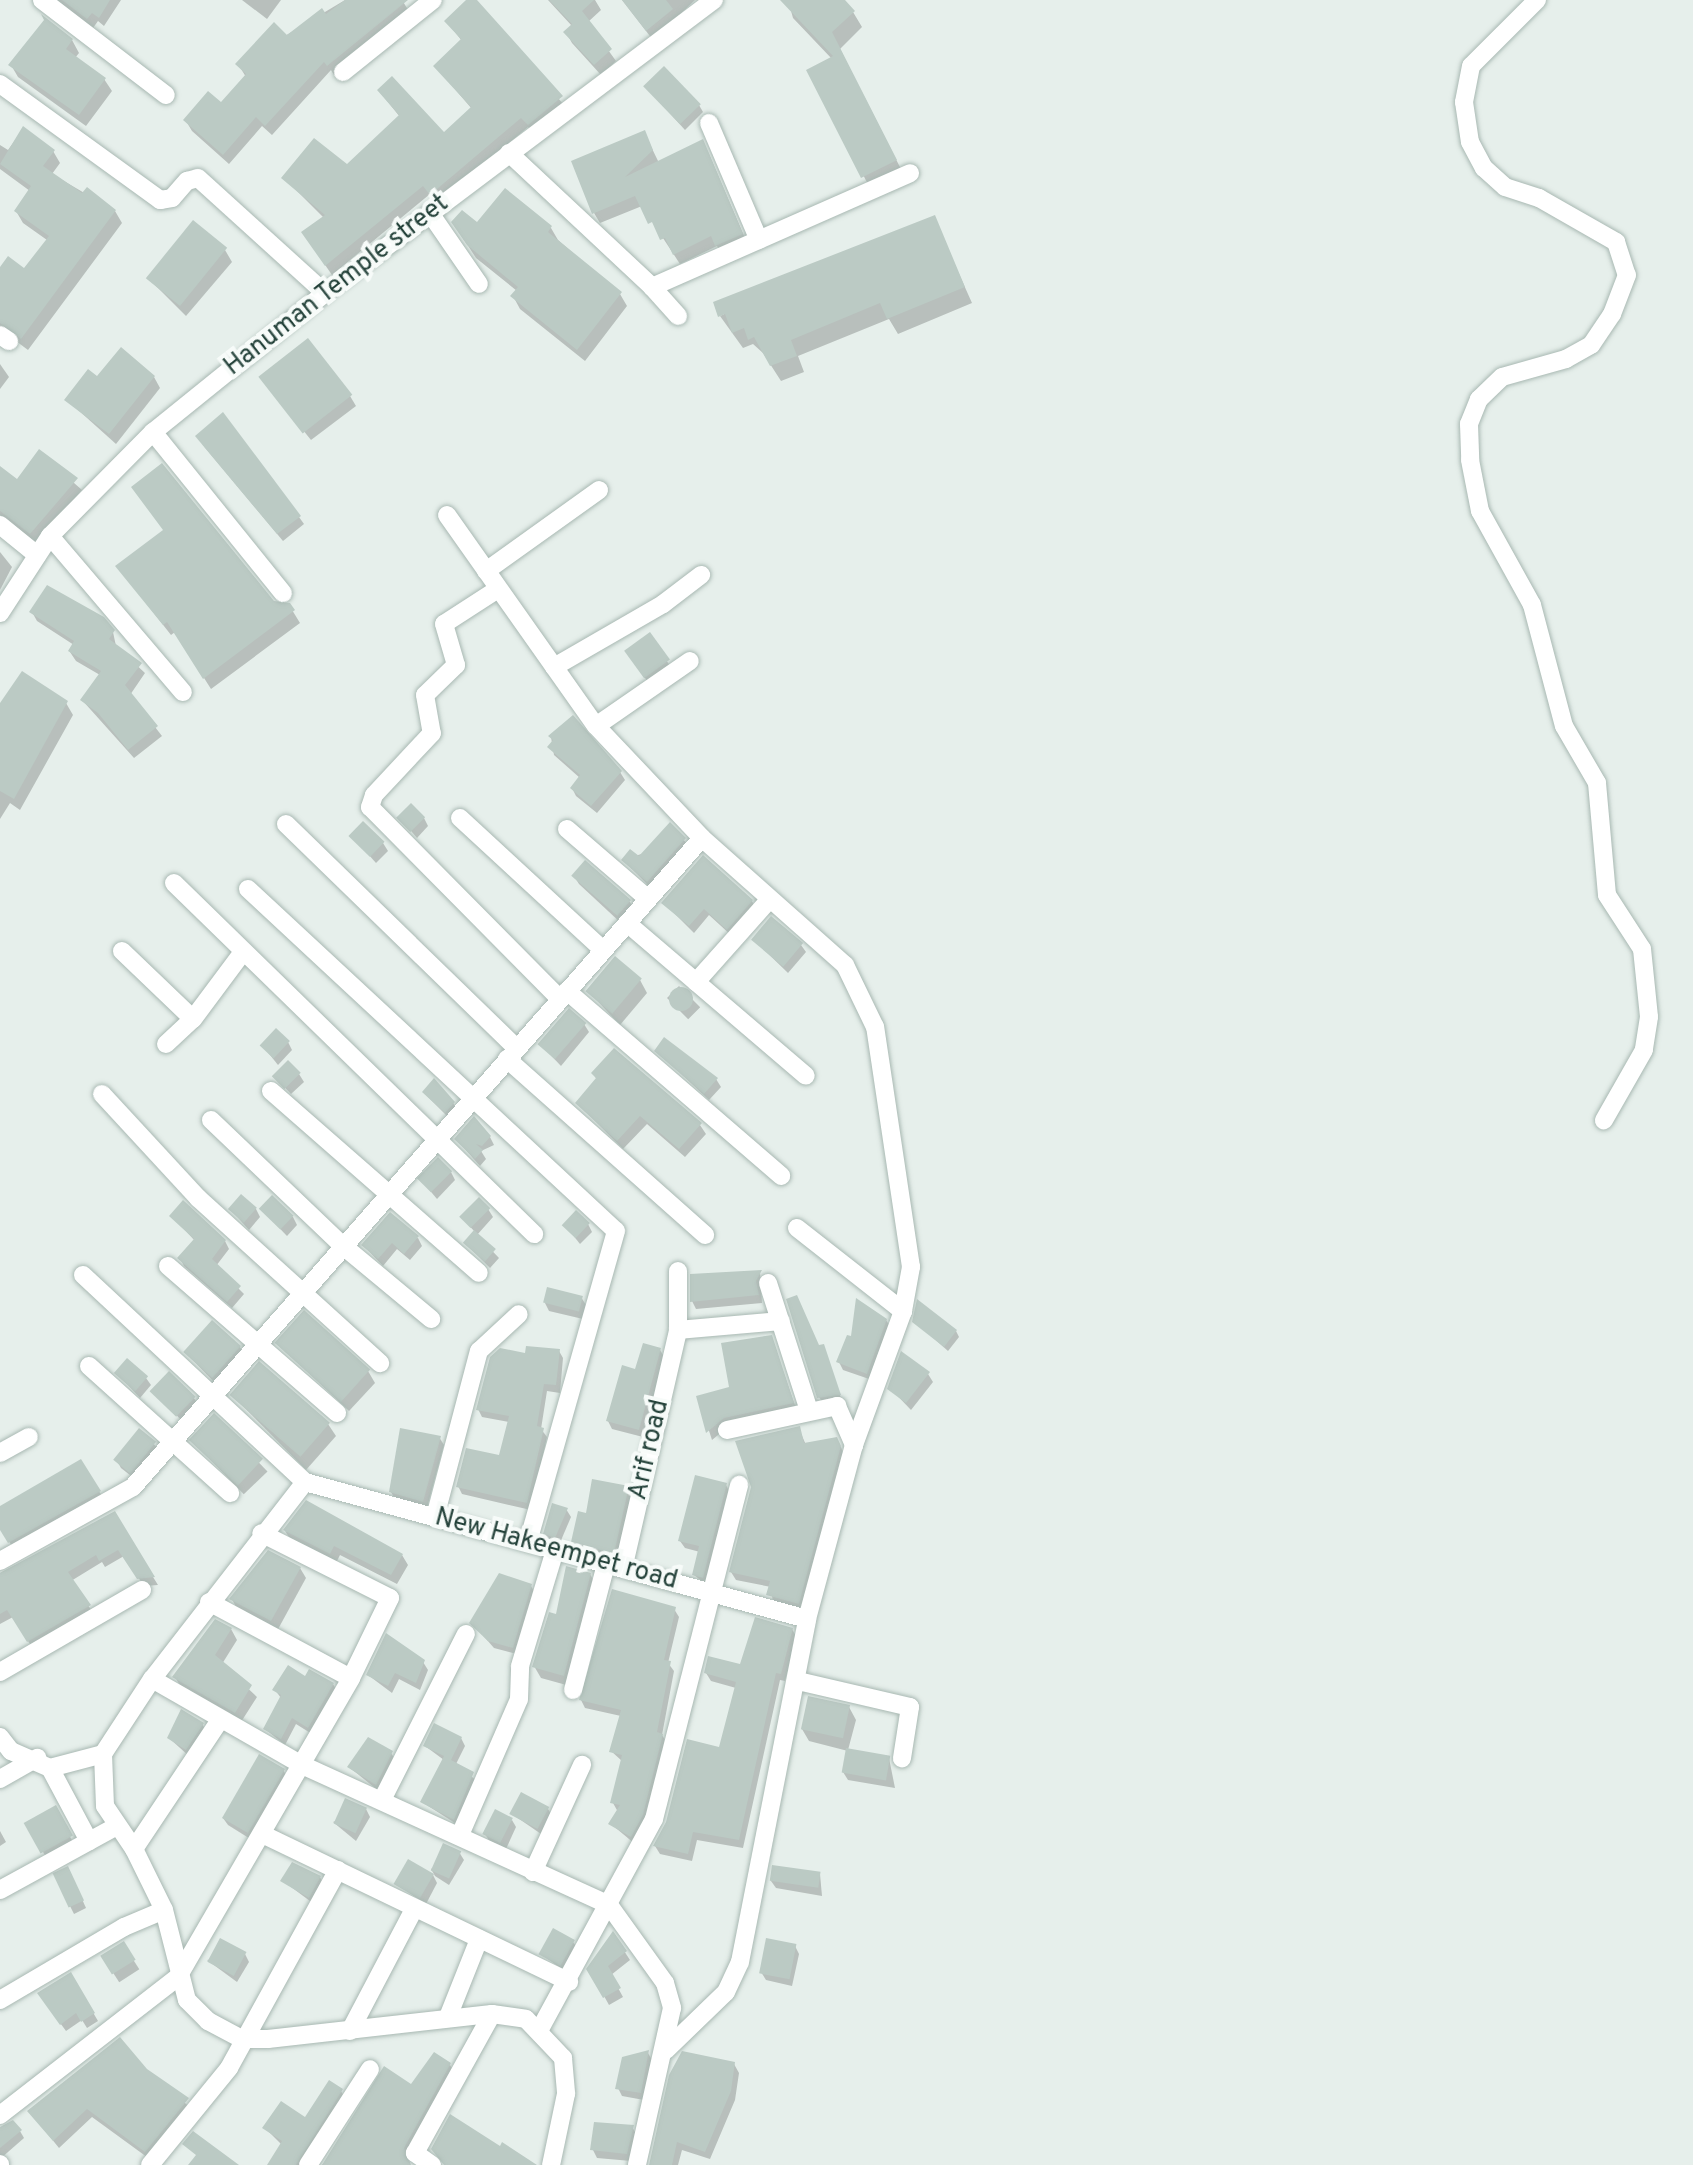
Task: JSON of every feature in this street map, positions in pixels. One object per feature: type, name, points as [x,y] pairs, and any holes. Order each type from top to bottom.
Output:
[{"type":"street","points":[[42,0],[166,95]]},
{"type":"street","points":[[343,72],[433,0]]},
{"type":"street","name":"Hanuman Temple street","points":[[0,613],[50,536],[153,432],[325,293],[714,0]]},
{"type":"street","points":[[1537,0],[1471,66],[1464,102],[1470,142],[1484,168],[1505,187],[1539,198],[1616,242],[1627,275],[1612,314],[1591,345],[1566,359],[1502,377],[1479,399],[1469,424],[1470,460],[1480,511],[1532,605],[1564,726],[1597,783],[1607,895],[1642,949],[1649,1017],[1644,1050],[1604,1120]]},
{"type":"street","points":[[0,84],[160,200],[172,198],[187,181],[198,178],[325,293]]},
{"type":"street","points":[[709,123],[759,240]]},
{"type":"street","points":[[509,153],[652,287],[678,316]]},
{"type":"street","points":[[652,287],[910,173]]},
{"type":"street","points":[[430,213],[479,284]]},
{"type":"street","points":[[153,432],[283,593]]},
{"type":"street","points":[[486,571],[599,490]]},
{"type":"street","points":[[447,515],[596,726],[702,838],[845,965],[875,1027],[911,1267],[903,1311],[854,1445],[807,1619],[798,1681],[740,1962],[726,1992],[666,2050]]},
{"type":"street","points":[[0,525],[37,555]]},
{"type":"street","points":[[50,536],[183,692]]},
{"type":"street","points":[[554,667],[663,604],[701,575]]},
{"type":"street","points":[[498,589],[444,624],[456,665],[425,695],[432,733],[374,795],[370,807],[563,995],[781,1176]]},
{"type":"street","points":[[596,726],[690,661]]},
{"type":"street","points":[[460,818],[603,950]]},
{"type":"street","points":[[286,824],[512,1054],[705,1235]]},
{"type":"street","points":[[567,829],[648,899]]},
{"type":"street","points":[[0,1561],[133,1487],[257,1341],[702,838]]},
{"type":"street","points":[[174,883],[434,1141],[534,1234]]},
{"type":"street","points":[[248,889],[616,1231],[528,1543]]},
{"type":"street","points":[[696,982],[770,899]]},
{"type":"street","points":[[627,923],[806,1076]]},
{"type":"street","points":[[122,951],[193,1019]]},
{"type":"street","points":[[166,1044],[193,1019],[243,952]]},
{"type":"street","points":[[271,1091],[386,1196],[479,1273]]},
{"type":"street","points":[[102,1094],[198,1198],[380,1363]]},
{"type":"street","points":[[211,1120],[342,1245],[431,1319]]},
{"type":"street","points":[[797,1228],[903,1311]]},
{"type":"street","points":[[168,1266],[337,1413]]},
{"type":"street","name":"Arif road","points":[[573,1690],[614,1566],[678,1330],[678,1271]]},
{"type":"street","points":[[0,1779],[51,1763],[95,1756],[261,1533],[297,1474],[213,1392],[83,1275]]},
{"type":"street","points":[[768,1283],[809,1411]]},
{"type":"street","points":[[435,1517],[479,1351],[519,1314]]},
{"type":"street","points":[[678,1330],[781,1321]]},
{"type":"street","points":[[89,1366],[171,1444],[230,1493]]},
{"type":"street","points":[[727,1430],[837,1406],[854,1445]]},
{"type":"street","points":[[0,1453],[29,1437]]},
{"type":"street","name":"New Hakeempet road","points":[[297,1474],[435,1517],[807,1619]]},
{"type":"street","points":[[540,2029],[569,1982],[654,1819],[739,1485]]},
{"type":"street","points":[[0,2115],[172,1982],[302,1765],[351,1678],[390,1598],[261,1533]]},
{"type":"street","points":[[460,1835],[519,1699],[520,1666],[555,1550]]},
{"type":"street","points":[[0,1672],[142,1590]]},
{"type":"street","points":[[209,1602],[351,1678]]},
{"type":"street","points":[[382,1800],[466,1634]]},
{"type":"street","points":[[152,1679],[302,1765],[609,1905],[665,1983],[672,2008],[666,2050],[637,2165]]},
{"type":"street","points":[[798,1681],[910,1707],[902,1758]]},
{"type":"street","points":[[134,1849],[220,1720]]},
{"type":"street","points":[[0,1737],[11,1751],[51,1763],[103,1833],[134,1849],[159,1913],[172,1982],[208,2021],[241,2042],[448,2017],[486,2023],[526,2019],[540,2029],[563,2058],[566,2094],[551,2165]]},
{"type":"street","points":[[95,1756],[101,1788],[103,1833]]},
{"type":"street","points":[[533,1872],[582,1765]]},
{"type":"street","points":[[0,1890],[103,1833]]},
{"type":"street","points":[[262,1834],[569,1982]]},
{"type":"street","points":[[150,2165],[229,2068],[338,1870]]},
{"type":"street","points":[[350,2031],[414,1909]]},
{"type":"street","points":[[0,2000],[124,1927],[159,1913]]},
{"type":"street","points":[[448,2017],[479,1939]]},
{"type":"street","points":[[432,2165],[415,2153],[486,2023]]},
{"type":"street","points":[[308,2165],[370,2069]]},
{"type":"building","points":[[62,0],[110,0],[99,18],[92,13],[87,19]]},
{"type":"building","points":[[345,0],[408,0],[327,66],[324,62],[265,126],[256,117],[223,155],[183,120],[208,91],[221,102],[246,74],[235,64],[274,22],[287,35],[322,8],[326,14]]},
{"type":"building","points":[[466,0],[477,0],[563,96],[528,125],[521,118],[430,195],[423,186],[325,266],[301,232],[325,215],[281,178],[314,138],[347,164],[399,115],[377,90],[392,76],[444,132],[471,107],[433,66],[461,39],[444,21]]},
{"type":"building","points":[[549,0],[594,0],[582,11],[612,49],[594,65],[563,32],[572,24]]},
{"type":"building","points":[[622,0],[666,0],[673,9],[646,31]]},
{"type":"building","points":[[780,0],[845,0],[855,11],[832,32],[897,160],[861,178],[806,70],[833,56]]},
{"type":"building","points":[[41,14],[73,39],[66,49],[106,78],[79,115],[8,65],[44,20]]},
{"type":"building","points":[[664,66],[701,104],[680,124],[643,86]]},
{"type":"building","points":[[23,126],[55,150],[43,166],[82,193],[87,187],[116,210],[21,339],[0,323],[0,267],[8,256],[24,268],[49,236],[14,211],[31,186],[0,164]]},
{"type":"building","points":[[645,130],[653,150],[625,177],[703,139],[743,234],[715,246],[711,236],[673,255],[665,238],[660,240],[652,222],[648,224],[635,196],[592,214],[571,161]]},
{"type":"building","points":[[505,188],[552,226],[548,232],[622,292],[577,350],[510,296],[518,287],[467,245],[451,222],[462,210],[477,222]]},
{"type":"building","points":[[935,215],[965,287],[887,319],[880,303],[791,340],[797,356],[770,366],[754,337],[748,340],[744,328],[732,333],[725,314],[718,317],[713,302]]},
{"type":"building","points":[[193,220],[227,248],[180,306],[146,278]]},
{"type":"building","points":[[308,338],[352,395],[303,434],[258,377]]},
{"type":"building","points":[[121,347],[155,376],[109,434],[64,400],[88,369],[97,376]]},
{"type":"building","points":[[223,412],[301,516],[277,534],[195,436]]},
{"type":"building","points":[[39,449],[78,478],[30,534],[0,511],[0,466],[17,479]]},
{"type":"building","points":[[162,463],[274,601],[290,603],[295,610],[203,679],[167,622],[163,625],[115,566],[163,530],[131,487]]},
{"type":"building","points":[[47,585],[104,617],[115,630],[109,639],[142,663],[125,685],[158,726],[128,750],[98,713],[80,700],[101,671],[68,651],[74,641],[29,612]]},
{"type":"building","points":[[650,632],[670,660],[644,678],[624,651]]},
{"type":"building","points":[[22,671],[68,701],[14,799],[0,791],[0,703]]},
{"type":"building","points":[[573,715],[622,771],[591,806],[570,788],[580,775],[547,747],[553,740],[548,736]]},
{"type":"building","points":[[411,803],[425,817],[410,832],[396,818]]},
{"type":"building","points":[[363,821],[385,842],[370,857],[348,836]]},
{"type":"building","points":[[670,822],[686,838],[647,882],[621,860],[630,849],[639,856]]},
{"type":"building","points":[[703,855],[753,900],[727,930],[704,909],[689,926],[661,903]]},
{"type":"building","points":[[585,860],[631,900],[617,916],[571,876]]},
{"type":"building","points":[[771,916],[803,943],[783,967],[751,940]]},
{"type":"building","points":[[615,956],[642,978],[612,1014],[585,991]]},
{"type":"building","points":[[681,987],[690,990],[693,999],[690,1008],[681,1011],[672,1008],[669,999],[672,990]]},
{"type":"building","points":[[569,1008],[586,1023],[555,1059],[538,1044]]},
{"type":"building","points":[[276,1028],[290,1041],[274,1059],[260,1046]]},
{"type":"building","points":[[664,1037],[718,1078],[704,1094],[654,1051]]},
{"type":"building","points":[[614,1048],[702,1123],[679,1149],[640,1116],[617,1141],[575,1103],[596,1078],[591,1073]]},
{"type":"building","points":[[288,1060],[301,1073],[284,1089],[272,1076]]},
{"type":"building","points":[[434,1078],[455,1102],[445,1113],[422,1092]]},
{"type":"building","points":[[474,1116],[491,1136],[482,1146],[476,1144],[483,1150],[475,1159],[454,1139]]},
{"type":"building","points":[[438,1157],[452,1171],[431,1192],[417,1178]]},
{"type":"building","points":[[241,1194],[257,1208],[244,1223],[228,1209]]},
{"type":"building","points":[[272,1195],[294,1216],[280,1230],[259,1209]]},
{"type":"building","points":[[479,1197],[490,1208],[471,1228],[459,1217]]},
{"type":"building","points":[[183,1200],[226,1240],[212,1259],[241,1286],[227,1302],[177,1258],[194,1239],[169,1216]]},
{"type":"building","points":[[576,1210],[590,1223],[576,1238],[562,1225]]},
{"type":"building","points":[[390,1212],[419,1236],[404,1254],[392,1243],[378,1259],[361,1245]]},
{"type":"building","points":[[474,1230],[496,1249],[485,1262],[463,1243]]},
{"type":"building","points":[[762,1270],[756,1281],[759,1295],[690,1302],[690,1274]]},
{"type":"building","points":[[547,1287],[583,1296],[579,1311],[543,1303]]},
{"type":"building","points":[[797,1295],[819,1345],[824,1344],[841,1395],[817,1398],[786,1299]]},
{"type":"building","points":[[856,1298],[887,1319],[867,1374],[836,1362],[847,1335],[851,1336]]},
{"type":"building","points":[[917,1299],[957,1330],[944,1347],[912,1322]]},
{"type":"building","points":[[304,1310],[370,1370],[341,1402],[275,1343]]},
{"type":"building","points":[[212,1320],[241,1346],[212,1378],[183,1352]]},
{"type":"building","points":[[772,1335],[794,1403],[724,1418],[706,1433],[696,1396],[729,1387],[721,1343]]},
{"type":"building","points":[[643,1343],[661,1348],[639,1430],[606,1421],[622,1365],[635,1369]]},
{"type":"building","points":[[526,1346],[560,1349],[556,1385],[544,1384],[537,1426],[544,1428],[527,1503],[456,1487],[466,1448],[499,1455],[509,1416],[476,1410],[490,1357],[500,1348],[525,1353]]},
{"type":"building","points":[[901,1351],[930,1372],[906,1403],[887,1389]]},
{"type":"building","points":[[127,1358],[148,1376],[135,1391],[114,1373]]},
{"type":"building","points":[[259,1361],[330,1423],[300,1457],[229,1395]]},
{"type":"building","points":[[169,1371],[196,1397],[176,1417],[150,1391]]},
{"type":"building","points":[[214,1413],[263,1459],[238,1486],[189,1440]]},
{"type":"building","points":[[800,1426],[804,1443],[837,1437],[841,1446],[799,1604],[766,1595],[770,1581],[729,1572],[751,1487],[735,1441]]},
{"type":"building","points":[[139,1428],[156,1442],[130,1474],[113,1460]]},
{"type":"building","points":[[400,1428],[441,1436],[423,1502],[389,1492]]},
{"type":"building","points":[[81,1459],[101,1491],[8,1543],[0,1530],[0,1506]]},
{"type":"building","points":[[695,1475],[727,1483],[703,1578],[692,1575],[699,1546],[678,1541]]},
{"type":"building","points":[[592,1479],[629,1486],[614,1554],[571,1542],[578,1511],[586,1513]]},
{"type":"building","points":[[306,1500],[403,1554],[391,1575],[334,1546],[330,1554],[283,1530]]},
{"type":"building","points":[[552,1503],[568,1508],[555,1538],[543,1534]]},
{"type":"building","points":[[115,1511],[155,1577],[137,1579],[118,1550],[99,1561],[96,1555],[68,1572],[91,1605],[27,1642],[7,1610],[0,1614],[0,1573]]},
{"type":"building","points":[[268,1550],[301,1567],[271,1621],[229,1599]]},
{"type":"building","points":[[566,1566],[591,1573],[564,1676],[532,1667],[549,1612],[556,1614]]},
{"type":"building","points":[[499,1573],[532,1584],[513,1648],[488,1641],[469,1623]]},
{"type":"building","points":[[612,1589],[676,1607],[664,1660],[671,1661],[657,1732],[663,1734],[643,1815],[631,1837],[608,1824],[620,1805],[610,1803],[622,1755],[609,1752],[621,1710],[579,1700]]},
{"type":"building","points":[[755,1617],[793,1628],[781,1674],[776,1673],[739,1840],[693,1832],[688,1854],[653,1846],[666,1822],[687,1739],[719,1747],[736,1682],[704,1673],[708,1656],[740,1664]]},
{"type":"building","points":[[215,1619],[232,1628],[215,1655],[252,1685],[235,1713],[172,1677]]},
{"type":"building","points":[[386,1633],[425,1660],[416,1683],[395,1673],[388,1686],[366,1675]]},
{"type":"building","points":[[288,1665],[305,1676],[309,1669],[334,1683],[308,1728],[292,1718],[281,1739],[263,1729],[281,1695],[272,1690]]},
{"type":"building","points":[[808,1696],[850,1705],[843,1738],[801,1729]]},
{"type":"building","points":[[181,1709],[204,1723],[186,1750],[167,1738]]},
{"type":"building","points":[[434,1723],[462,1737],[451,1760],[474,1772],[454,1820],[420,1802],[444,1756],[423,1746]]},
{"type":"building","points":[[368,1737],[393,1751],[376,1785],[347,1767]]},
{"type":"building","points":[[846,1748],[890,1756],[886,1780],[842,1773]]},
{"type":"building","points":[[259,1754],[285,1769],[248,1833],[222,1818]]},
{"type":"building","points":[[521,1792],[549,1807],[538,1829],[509,1814]]},
{"type":"building","points":[[345,1798],[367,1808],[356,1833],[334,1824]]},
{"type":"building","points":[[56,1805],[73,1836],[41,1854],[24,1823]]},
{"type":"building","points":[[495,1809],[513,1818],[500,1843],[482,1834]]},
{"type":"building","points":[[443,1843],[461,1851],[449,1879],[431,1870]]},
{"type":"building","points":[[408,1859],[434,1874],[419,1899],[394,1884]]},
{"type":"building","points":[[292,1862],[321,1876],[309,1898],[280,1881]]},
{"type":"building","points":[[772,1865],[821,1872],[818,1888],[770,1881]]},
{"type":"building","points":[[68,1866],[84,1900],[69,1908],[53,1873]]},
{"type":"building","points":[[553,1928],[575,1940],[560,1966],[538,1954]]},
{"type":"building","points":[[613,1931],[627,1951],[608,1966],[621,1988],[603,1998],[586,1969]]},
{"type":"building","points":[[220,1938],[246,1952],[234,1976],[207,1962]]},
{"type":"building","points":[[766,1938],[796,1944],[790,1979],[759,1973]]},
{"type":"building","points":[[124,1941],[136,1960],[112,1974],[100,1956]]},
{"type":"building","points":[[71,1972],[95,2013],[81,2022],[76,2013],[60,2025],[37,1993]]},
{"type":"building","points":[[120,2037],[147,2069],[189,2098],[145,2152],[87,2109],[53,2141],[27,2111]]},
{"type":"building","points":[[649,2050],[641,2093],[615,2089],[622,2057]]},
{"type":"building","points":[[682,2051],[735,2062],[731,2091],[705,2152],[677,2142],[672,2165],[649,2165],[669,2075]]},
{"type":"building","points":[[434,2052],[451,2063],[404,2148],[411,2165],[322,2165],[384,2066],[411,2084]]},
{"type":"building","points":[[329,2080],[343,2089],[296,2165],[267,2165],[282,2141],[262,2128],[281,2101],[305,2117]]},
{"type":"building","points":[[450,2114],[537,2165],[444,2165],[431,2149]]},
{"type":"building","points":[[13,2120],[22,2130],[0,2148],[0,2127]]},
{"type":"building","points":[[594,2122],[634,2125],[627,2154],[590,2150]]},
{"type":"building","points":[[193,2131],[239,2165],[188,2165],[196,2155],[182,2144]]}]
